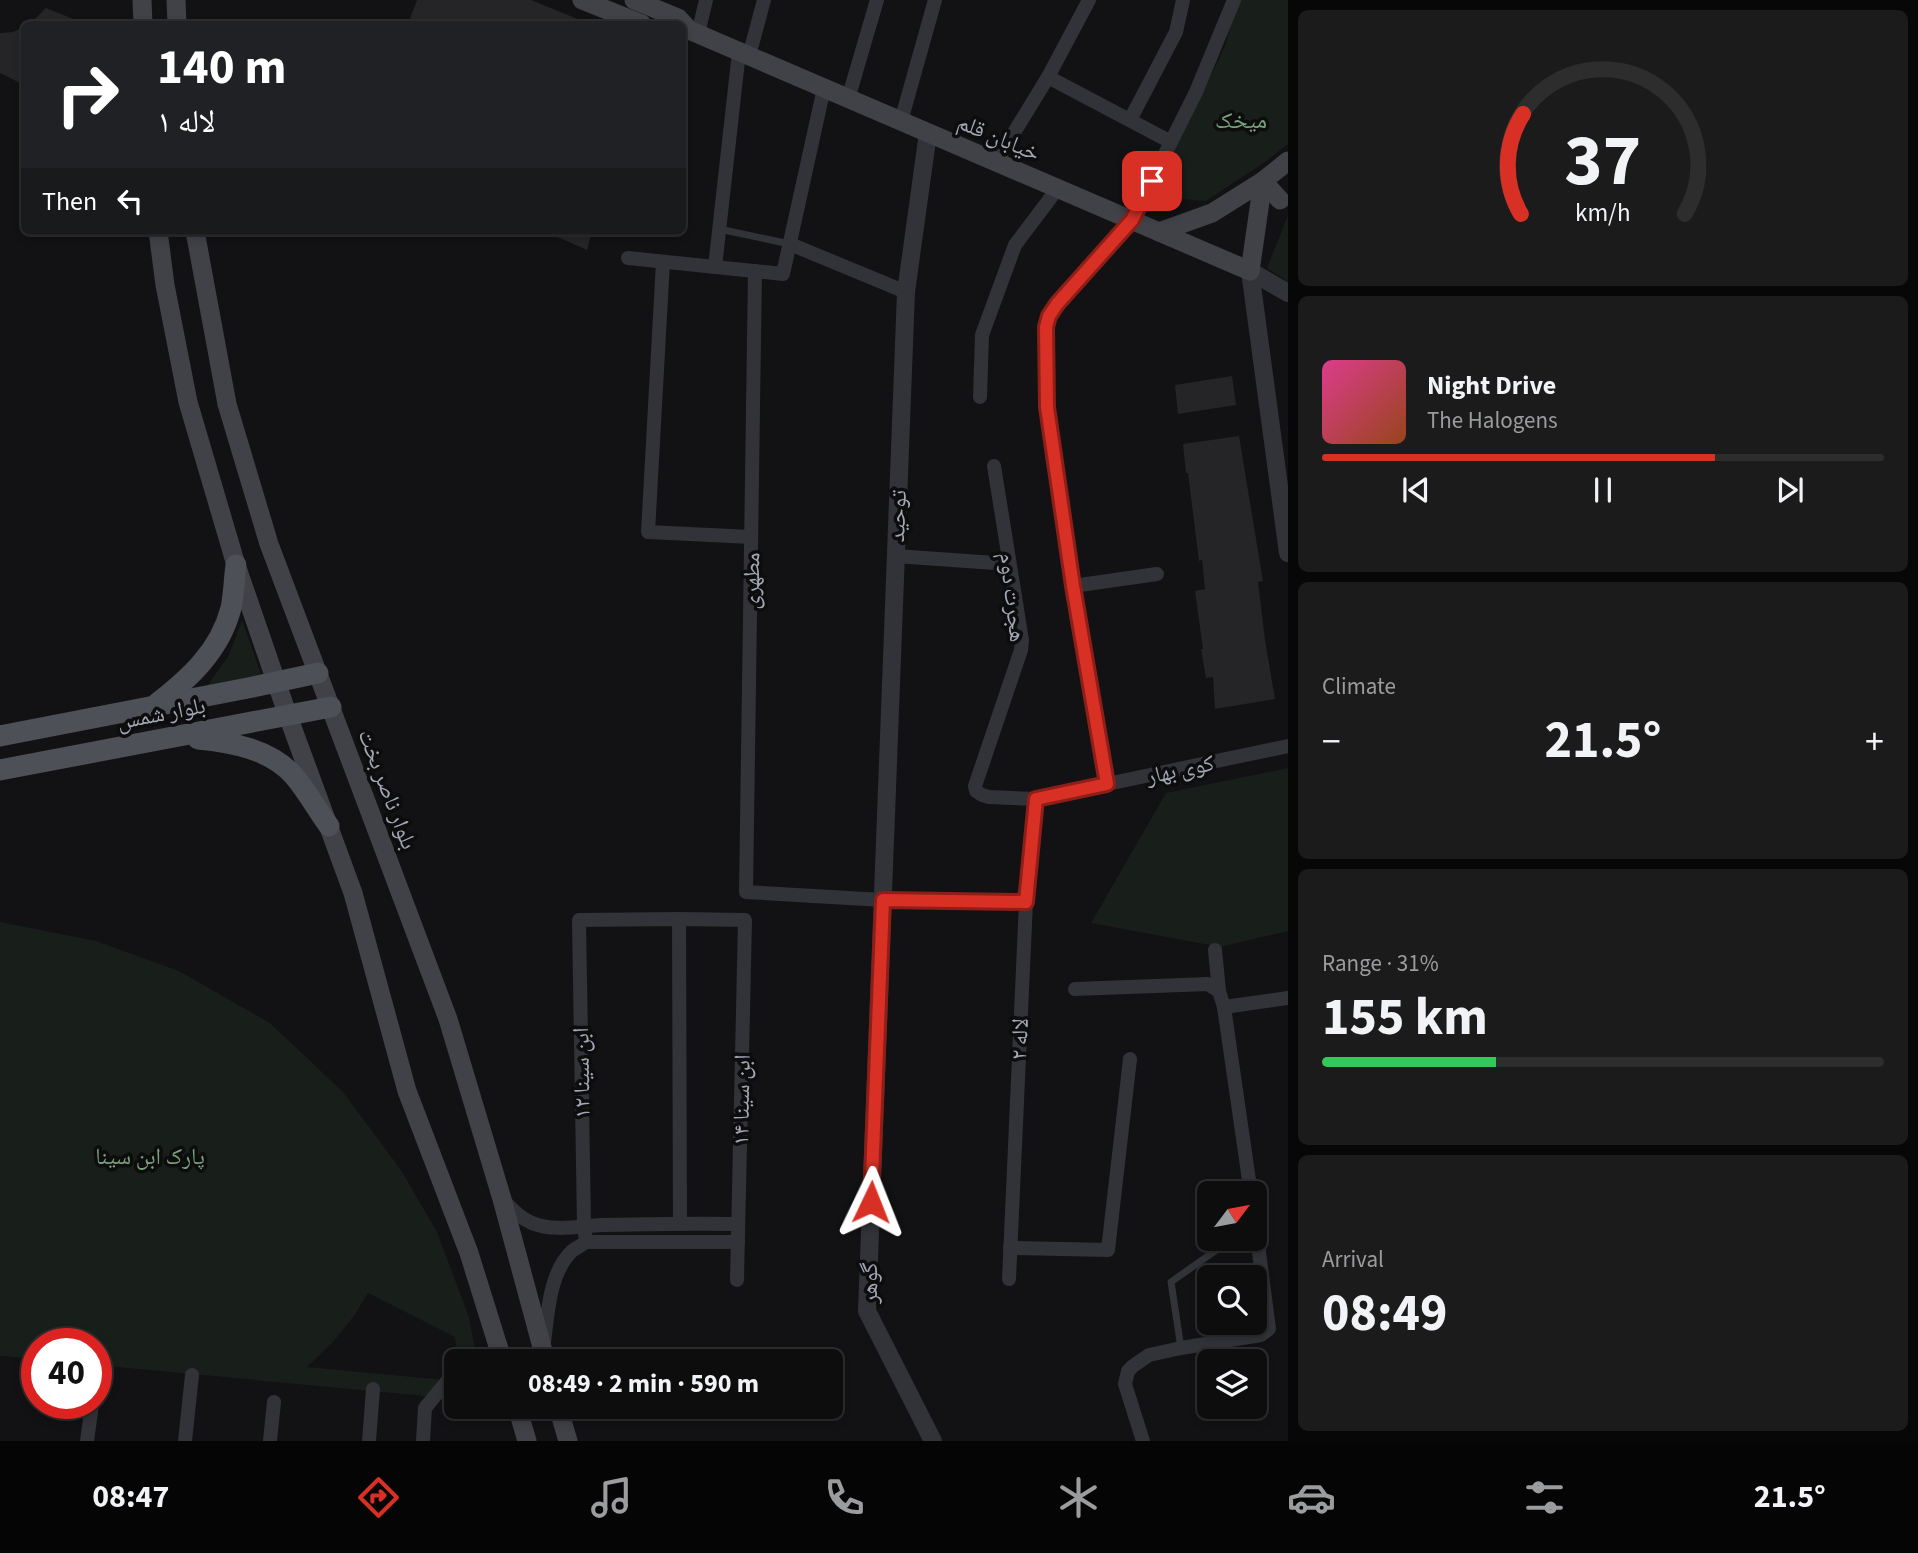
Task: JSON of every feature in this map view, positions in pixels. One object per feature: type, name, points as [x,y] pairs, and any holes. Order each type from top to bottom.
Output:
[{"type":"main road","points":[[142,0],[143,21]]},
{"type":"main road","points":[[176,0],[177,21]]},
{"type":"main road","points":[[582,0],[634,21]]},
{"type":"main road","name":"خیابان قلم","points":[[634,0],[680,21]]},
{"type":"main road","name":"خیابان قلم","points":[[690,32],[1250,271]]},
{"type":"main road","points":[[1159,232],[1212,213],[1263,181],[1288,161]]},
{"type":"main road","points":[[1250,271],[1284,197],[1263,181]]},
{"type":"main road","points":[[1250,271],[1263,181]]},
{"type":"main road","points":[[159,235],[165,285],[188,402],[236,565],[356,905],[407,1091],[469,1253],[499,1349]]},
{"type":"main road","name":"بلوار ناصر بخت","points":[[196,235],[227,404],[269,544],[448,1018],[502,1199],[542,1349]]},
{"type":"main road","points":[[152,707],[184,682],[214,648],[231,607],[236,565]]},
{"type":"main road","name":"بلوار شمس","points":[[0,736],[318,673]]},
{"type":"main road","name":"بلوار شمس","points":[[0,770],[331,708]]},
{"type":"main road","points":[[178,737],[222,741],[258,751],[272,758],[294,776],[328,826]]},
{"type":"main road","points":[[521,1419],[527,1441]]},
{"type":"main road","points":[[562,1419],[568,1441]]},
{"type":"street","points":[[690,32],[706,0]]},
{"type":"street","points":[[715,267],[744,54],[764,0]]},
{"type":"street","points":[[848,99],[877,0]]},
{"type":"street","points":[[901,121],[935,0]]},
{"type":"street","points":[[996,162],[1048,77],[1088,0]]},
{"type":"street","points":[[1130,120],[1176,32],[1183,0]]},
{"type":"street","points":[[1107,784],[1073,586],[1047,407],[1046,327],[1057,304],[1132,220],[1196,92],[1234,0]]},
{"type":"street","points":[[1048,77],[1171,142]]},
{"type":"street","points":[[628,258],[783,274],[824,88]]},
{"type":"street","name":"توحید","points":[[883,900],[906,292],[928,133]]},
{"type":"street","points":[[980,397],[982,335],[1015,244],[1058,188]]},
{"type":"street","points":[[790,244],[906,292]]},
{"type":"street","points":[[663,262],[648,532],[751,537]]},
{"type":"street","name":"مطهری","points":[[755,271],[746,892],[883,900]]},
{"type":"street","points":[[1250,271],[1288,553]]},
{"type":"street","name":"خیابان قلم","points":[[1250,271],[1288,293]]},
{"type":"street","name":"هجرت دوم","points":[[989,797],[976,791],[975,786],[1021,650],[1022,640],[994,466]]},
{"type":"street","points":[[896,556],[1009,564]]},
{"type":"street","points":[[1073,586],[1157,574]]},
{"type":"street","name":"کوی بهار","points":[[989,797],[1036,799],[1288,746]]},
{"type":"street","name":"لاله ۲","points":[[1009,1279],[1026,902],[1036,799]]},
{"type":"street","points":[[883,900],[1026,902]]},
{"type":"street","name":"گوهر","points":[[883,900],[867,1311],[933,1441]]},
{"type":"street","points":[[679,919],[680,1223]]},
{"type":"street","name":"ابن سینا ۱۴","points":[[679,919],[745,920],[737,1280]]},
{"type":"street","name":"ابن سینا ۱۲","points":[[586,1242],[579,920],[679,919]]},
{"type":"street","points":[[1214,950],[1214,988],[1224,1007],[1249,1181]]},
{"type":"street","points":[[1075,989],[1214,988]]},
{"type":"street","points":[[1224,1007],[1288,998]]},
{"type":"street","points":[[1010,1248],[1108,1250],[1130,1059]]},
{"type":"street","points":[[502,1199],[519,1216],[534,1224],[555,1228],[584,1225],[738,1224]]},
{"type":"street","points":[[545,1349],[552,1293],[559,1270],[571,1252],[586,1242],[738,1242]]},
{"type":"street","points":[[1143,1441],[1125,1384],[1133,1366],[1149,1355],[1261,1335],[1268,1331],[1259,1251]]},
{"type":"street","points":[[185,1441],[192,1375]]},
{"type":"street","points":[[424,1441],[425,1408],[444,1385]]},
{"type":"street","points":[[369,1441],[373,1389]]},
{"type":"street","points":[[270,1441],[274,1402]]},
{"type":"street","points":[[87,1441],[90,1419]]},
{"type":"lane","points":[[719,229],[790,244]]},
{"type":"lane","points":[[1181,1348],[1171,1282],[1215,1251]]},
{"type":"green space","name":"میخک","points":[[1238,0],[1288,0],[1288,144],[1206,201],[1152,197],[1225,46]]},
{"type":"green space","points":[[1288,215],[1288,282],[1267,268]]},
{"type":"green space","points":[[242,620],[262,677],[207,686],[229,655]]},
{"type":"green space","points":[[1288,768],[1288,931],[1220,947],[1091,923],[1166,793]]},
{"type":"green space","name":"پارک ابن سینا","points":[[0,922],[96,941],[179,971],[270,1023],[343,1092],[401,1170],[437,1232],[469,1317],[475,1349],[456,1349],[455,1337],[368,1293],[333,1342],[307,1367],[444,1380],[444,1398],[112,1367],[112,1328],[21,1328],[21,1358],[0,1356]]},
{"type":"building","points":[[417,0],[531,0],[583,21],[409,21]]},
{"type":"building","points":[[46,8],[78,21],[33,21]]},
{"type":"building","points":[[21,28],[21,84],[0,73],[0,33]]},
{"type":"building","points":[[553,235],[591,235],[587,250]]},
{"type":"building","points":[[1232,376],[1236,405],[1178,414],[1175,385]]},
{"type":"building","points":[[1239,436],[1263,581],[1258,582],[1275,699],[1215,709],[1213,677],[1206,678],[1201,649],[1195,591],[1205,589],[1183,444]]},
{"type":"route","points":[[871,1202],[883,900],[1026,902],[1036,799],[1107,784],[1073,586],[1047,407],[1046,327],[1057,304],[1132,220],[1152,181]]}]
